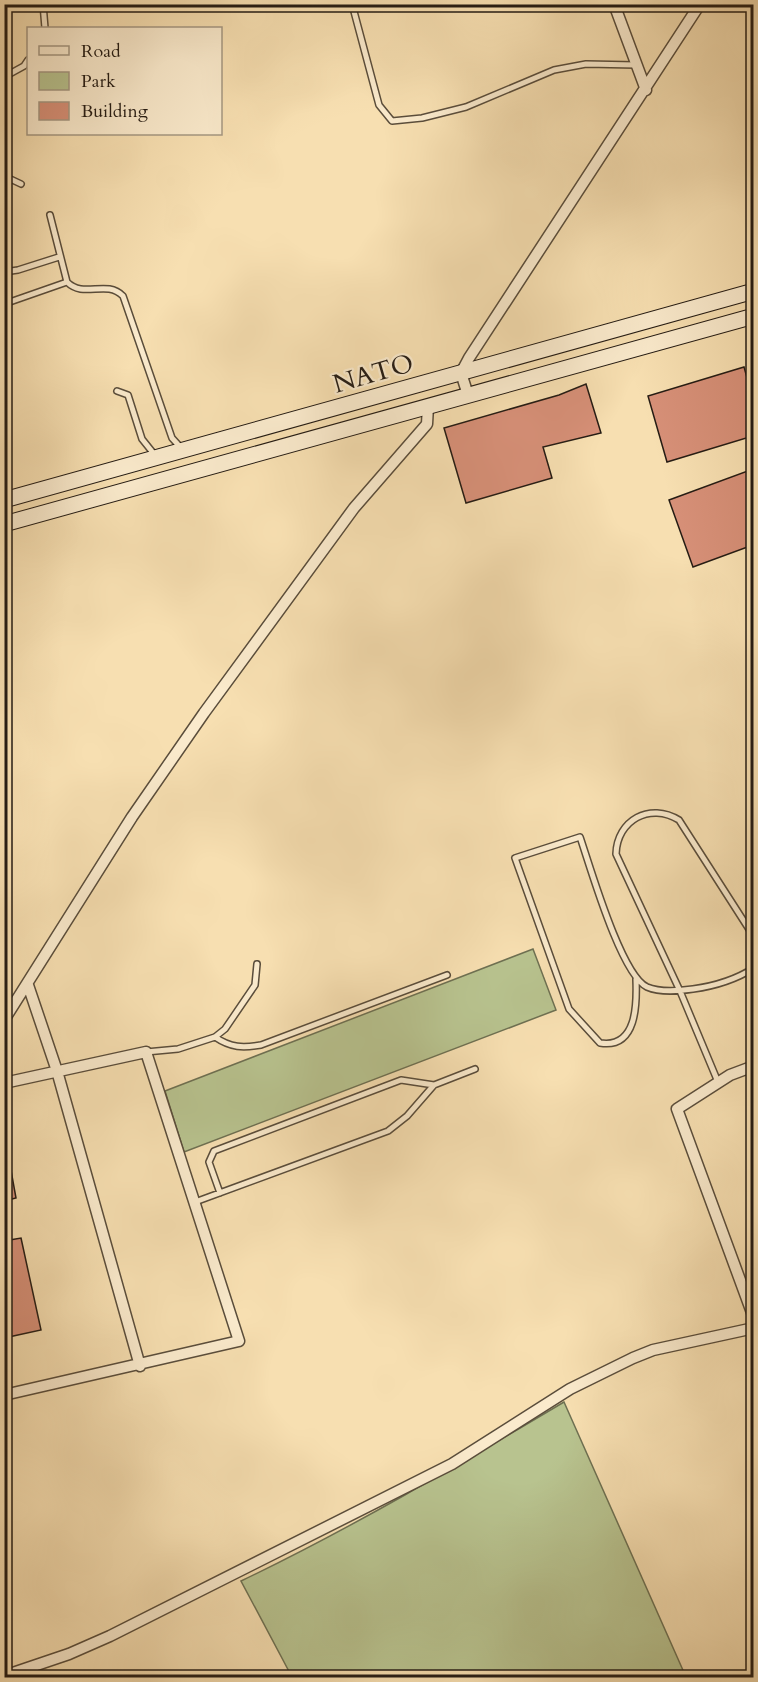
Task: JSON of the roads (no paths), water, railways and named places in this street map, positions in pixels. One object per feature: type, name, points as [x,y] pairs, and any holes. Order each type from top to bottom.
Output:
[{"type":"main road","name":"ΝΑΤΟ","points":[[4,500],[753,291]]},
{"type":"main road","name":"ΝΑΤΟ","points":[[4,524],[753,316]]},
{"type":"street","points":[[614,4],[646,90]]},
{"type":"street","points":[[468,395],[462,373],[646,90],[699,4]]},
{"type":"street","points":[[4,1020],[132,817],[204,713],[354,508],[427,424],[428,406]]},
{"type":"street","points":[[28,985],[57,1071],[140,1366]]},
{"type":"street","points":[[4,1083],[146,1052],[239,1341],[140,1366],[4,1395]]},
{"type":"street","points":[[753,1066],[718,1082],[677,1109],[753,1318]]},
{"type":"street","points":[[4,1676],[69,1654],[110,1636],[375,1504],[452,1464],[570,1389],[633,1358],[653,1350],[753,1328]]},
{"type":"lane","points":[[43,4],[45,27]]},
{"type":"lane","points":[[352,4],[379,105],[392,121],[422,118],[466,107],[554,70],[586,64],[636,65]]},
{"type":"lane","points":[[4,77],[24,66],[27,62]]},
{"type":"lane","points":[[4,176],[21,184]]},
{"type":"lane","points":[[50,215],[67,282],[74,288],[86,290],[107,287],[123,296],[172,438],[184,450]]},
{"type":"lane","points":[[4,272],[60,257]]},
{"type":"lane","points":[[4,304],[67,282]]},
{"type":"lane","points":[[117,391],[128,395],[139,432],[149,450],[162,456]]},
{"type":"lane","points":[[718,1082],[680,991],[616,854],[618,838],[633,819],[656,812],[678,820],[753,937]]},
{"type":"lane","points":[[636,979],[636,1009],[627,1035],[619,1042],[600,1043],[569,1009],[515,858],[580,837],[611,926],[636,979],[647,987],[680,991],[721,984],[753,968]]},
{"type":"lane","points":[[146,1052],[187,1047],[215,1037],[225,1029],[255,985],[257,964]]},
{"type":"lane","points":[[215,1037],[227,1045],[243,1048],[261,1045],[447,975]]},
{"type":"lane","points":[[195,1202],[388,1131],[407,1116],[434,1085],[475,1069]]},
{"type":"lane","points":[[220,1193],[209,1162],[214,1151],[401,1080],[434,1085]]}]
